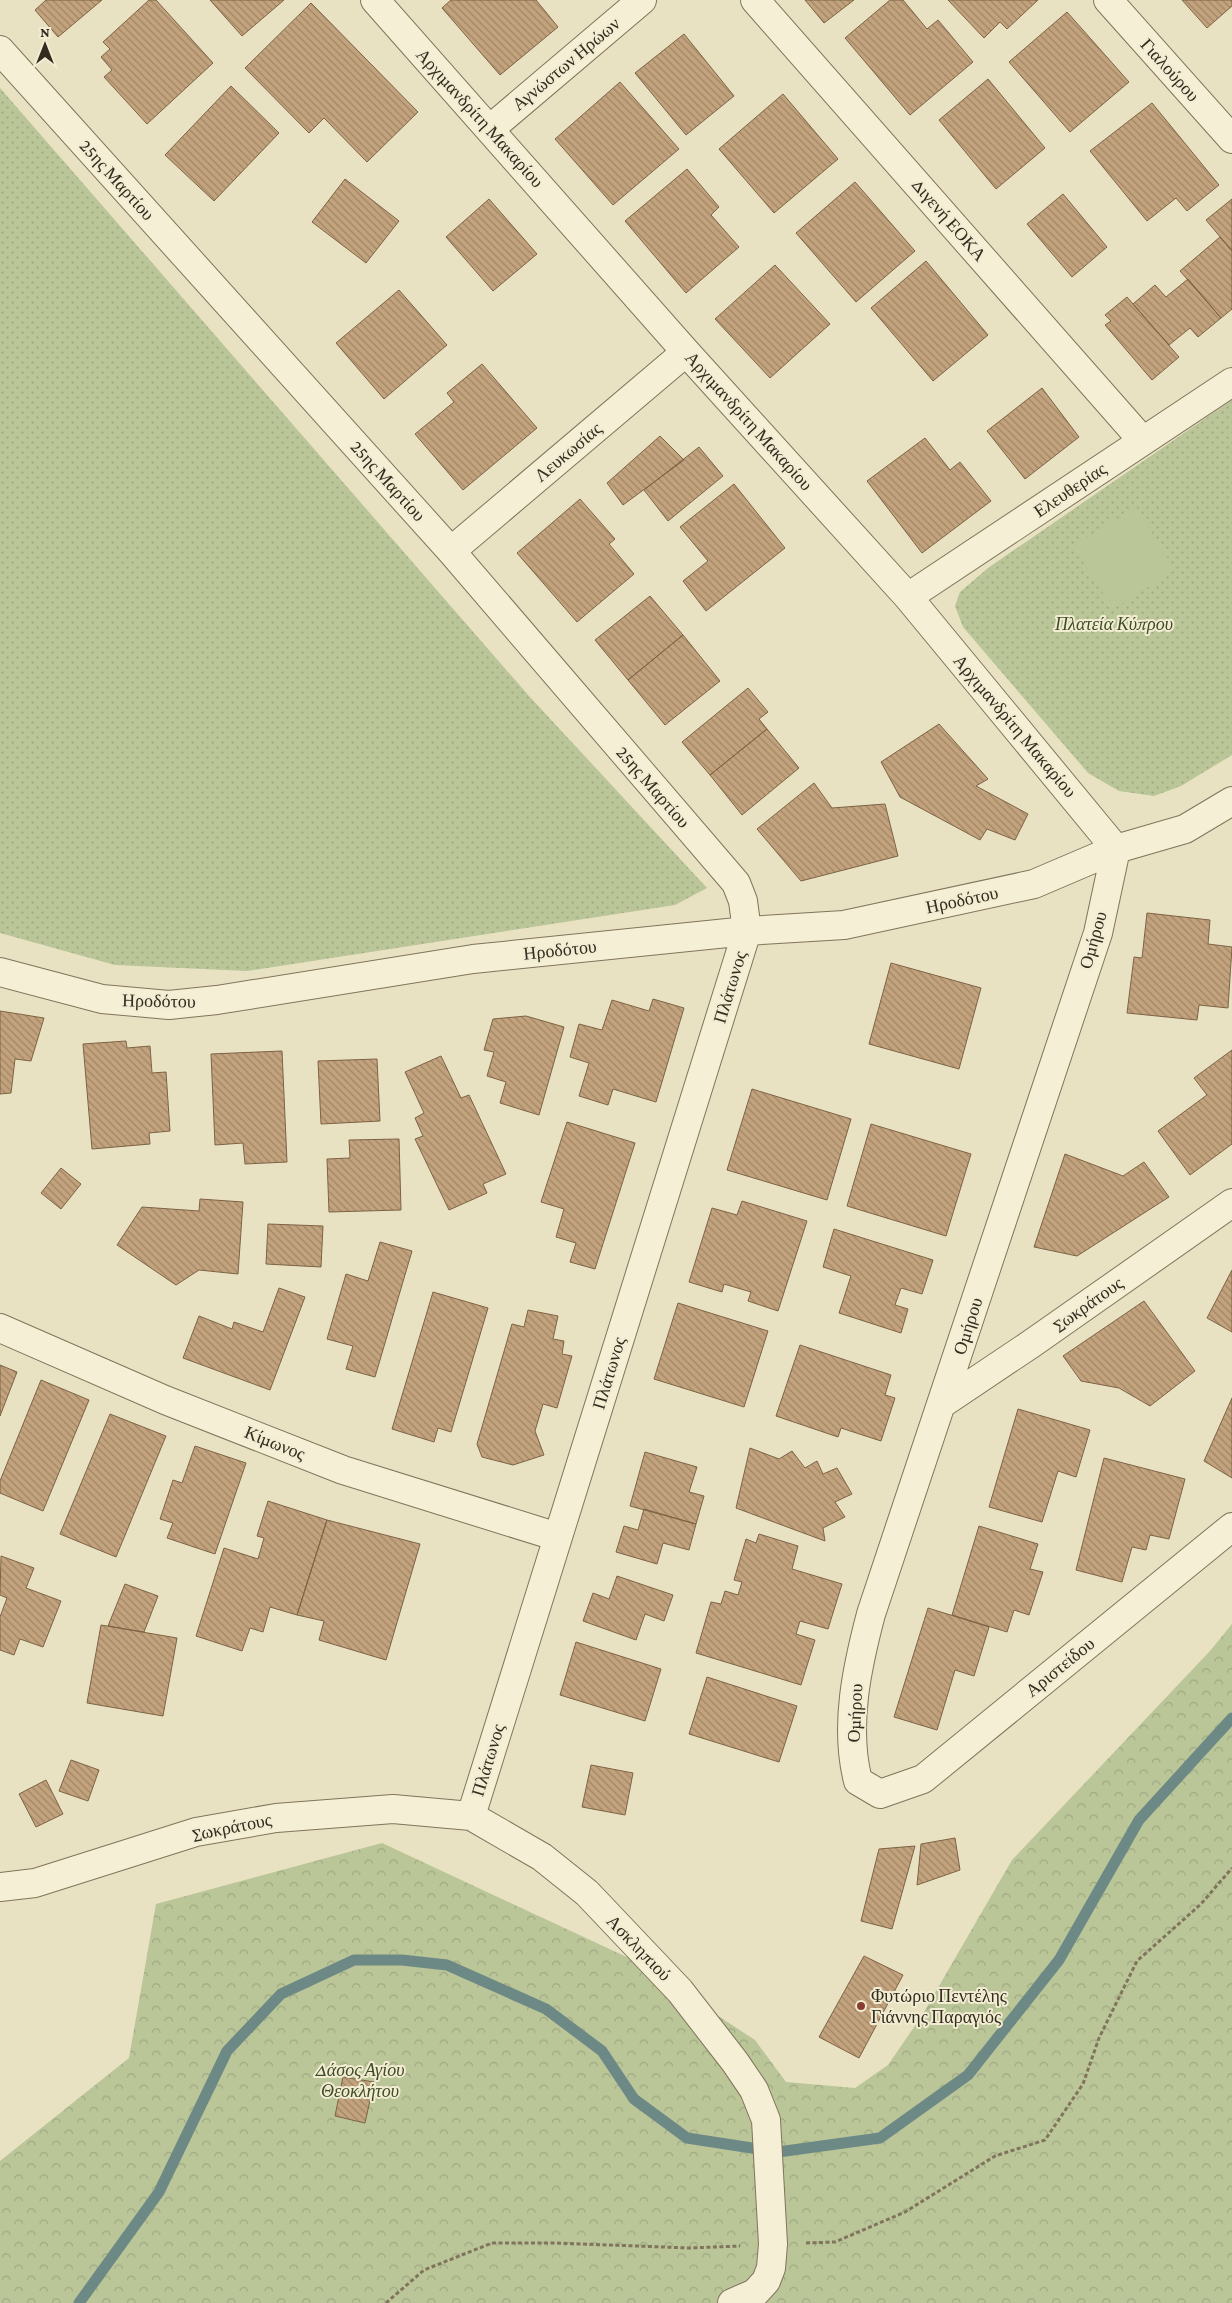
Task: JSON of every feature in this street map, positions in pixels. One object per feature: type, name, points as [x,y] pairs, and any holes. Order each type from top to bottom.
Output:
[{"type":"street","name":"Αρχιμανδρίτη Μακαρίου","points":[[375,0],[686,352],[908,597],[1116,849]]},
{"type":"street","name":"Αγνώστων Ηρώων","points":[[490,129],[642,0]]},
{"type":"street","name":"Διγενή ΕΟΚΑ","points":[[755,0],[1143,441]]},
{"type":"street","name":"Γιαλούρου","points":[[1108,0],[1232,139]]},
{"type":"street","name":"25ης Μαρτίου","points":[[0,50],[451,552],[736,883],[743,901],[748,931]]},
{"type":"street","name":"Λευκωσίας","points":[[451,552],[686,352]]},
{"type":"street","name":"Ελευθερίας","points":[[908,597],[1232,382]]},
{"type":"street","points":[[1116,849],[1185,829],[1232,801]]},
{"type":"street","name":"Ηροδότου","points":[[0,972],[102,999],[169,1005],[217,1000],[473,959],[748,931],[844,925],[1034,884],[1116,849]]},
{"type":"street","name":"Ομήρου","points":[[880,1794],[858,1781],[852,1758],[858,1665],[871,1614],[943,1403],[1098,933],[1116,849]]},
{"type":"street","name":"Πλάτωνος","points":[[471,1816],[748,931]]},
{"type":"street","name":"Σωκράτους","points":[[943,1403],[1031,1344],[1232,1203]]},
{"type":"street","name":"Κίμωνος","points":[[0,1328],[174,1403],[343,1470],[558,1537]]},
{"type":"street","name":"Αριστείδου","points":[[880,1794],[923,1779],[1232,1527]]},
{"type":"street","name":"Σωκράτους","points":[[0,1887],[35,1883],[196,1832],[276,1818],[393,1809],[471,1816]]},
{"type":"street","name":"Ασκληπιού","points":[[471,1816],[542,1857],[587,1893],[680,1991],[735,2062],[754,2090],[766,2120],[773,2244]]},
{"type":"street","points":[[732,2303],[755,2293],[766,2281],[771,2268],[773,2244]]},
{"type":"path","points":[[386,2303],[424,2270],[492,2243],[556,2243],[690,2248],[835,2242],[905,2212],[995,2156],[1045,2140],[1083,2084],[1099,2038],[1137,1961],[1200,1904],[1232,1868]]},
{"type":"green space","points":[[0,88],[529,696],[707,888],[675,905],[247,971],[115,965],[0,933]]},
{"type":"green space","name":"Πλατεία Κύπρου","points":[[1232,400],[1232,755],[1181,786],[1154,796],[1119,791],[1088,773],[963,627],[955,606],[960,592],[988,568]]},
{"type":"green space","points":[[1136,507],[1175,570],[1113,609],[1073,546]]},
{"type":"green space","name":"Δάσος Αγίου Θεοκλήτου","points":[[1232,1624],[1232,2303],[0,2303],[0,2161],[129,2058],[156,1904],[382,1843],[631,1959],[755,2040],[786,2082],[855,2088],[888,2065],[921,2017],[1012,1860],[1210,1651]]},
{"type":"building","points":[[46,0],[102,0],[58,37],[35,10]]},
{"type":"building","points":[[149,0],[156,0],[213,63],[147,124],[104,77],[112,70],[101,57],[110,49],[103,42]]},
{"type":"building","points":[[210,0],[284,0],[242,36]]},
{"type":"building","points":[[451,0],[536,0],[558,27],[500,75],[442,8]]},
{"type":"building","points":[[805,0],[854,0],[824,23]]},
{"type":"building","points":[[890,0],[903,0],[927,29],[938,20],[973,62],[910,115],[845,38]]},
{"type":"building","points":[[948,0],[1038,0],[1007,29],[1000,22],[984,38]]},
{"type":"building","points":[[1182,0],[1232,0],[1232,6],[1207,28]]},
{"type":"building","points":[[311,3],[418,112],[367,162],[324,118],[309,133],[245,68]]},
{"type":"building","points":[[1067,12],[1129,82],[1070,132],[1009,62]]},
{"type":"building","points":[[684,34],[734,96],[686,135],[635,73]]},
{"type":"building","points":[[988,79],[1045,148],[996,189],[939,120]]},
{"type":"building","points":[[620,82],[679,149],[613,205],[555,139]]},
{"type":"building","points":[[231,86],[279,133],[214,201],[165,155]]},
{"type":"building","points":[[783,94],[838,159],[774,213],[719,149]]},
{"type":"building","points":[[1152,103],[1219,185],[1187,211],[1176,198],[1147,221],[1090,151]]},
{"type":"building","points":[[687,169],[719,207],[711,215],[739,247],[686,293],[625,221]]},
{"type":"building","points":[[345,179],[399,221],[366,263],[312,222]]},
{"type":"building","points":[[855,182],[915,251],[856,302],[796,233]]},
{"type":"building","points":[[1063,194],[1107,247],[1072,277],[1027,224]]},
{"type":"building","points":[[489,199],[537,254],[493,291],[446,237]]},
{"type":"building","points":[[1232,199],[1232,251],[1206,220]]},
{"type":"building","points":[[1220,237],[1232,251],[1232,309],[1221,318],[1180,271]]},
{"type":"building","points":[[926,261],[988,335],[933,381],[871,308]]},
{"type":"building","points":[[775,265],[830,324],[770,378],[715,319]]},
{"type":"building","points":[[1188,279],[1221,318],[1198,337],[1190,328],[1169,345],[1133,304],[1155,285],[1166,297]]},
{"type":"building","points":[[399,290],[447,345],[384,399],[336,343]]},
{"type":"building","points":[[1127,297],[1179,357],[1152,380],[1105,325],[1111,321],[1105,315]]},
{"type":"building","points":[[482,364],[537,428],[463,490],[415,434],[454,402],[447,393]]},
{"type":"building","points":[[1042,388],[1079,437],[1025,479],[987,431]]},
{"type":"building","points":[[660,436],[684,460],[623,505],[607,483]]},
{"type":"building","points":[[925,438],[950,470],[960,462],[991,501],[922,553],[867,481]]},
{"type":"building","points":[[699,447],[723,476],[668,521],[644,490]]},
{"type":"building","points":[[734,484],[785,548],[706,611],[683,581],[708,561],[680,527]]},
{"type":"building","points":[[580,499],[615,539],[609,544],[634,574],[577,622],[517,553]]},
{"type":"building","points":[[650,596],[683,635],[628,680],[595,640]]},
{"type":"building","points":[[683,635],[720,681],[665,725],[628,680]]},
{"type":"building","points":[[748,688],[768,712],[759,719],[767,729],[710,775],[682,742]]},
{"type":"building","points":[[939,724],[988,779],[976,786],[1028,814],[1015,840],[987,829],[980,840],[900,797],[881,762]]},
{"type":"building","points":[[767,729],[799,768],[742,815],[710,775]]},
{"type":"building","points":[[814,783],[832,808],[885,804],[898,856],[801,881],[757,829]]},
{"type":"building","points":[[1147,913],[1210,920],[1208,944],[1232,947],[1228,1008],[1199,1005],[1197,1020],[1127,1013],[1134,957],[1142,958]]},
{"type":"building","points":[[891,963],[981,988],[959,1069],[869,1044]]},
{"type":"building","points":[[653,999],[684,1008],[656,1102],[613,1089],[608,1105],[579,1096],[589,1063],[570,1057],[579,1024],[602,1030],[612,1000],[649,1011]]},
{"type":"building","points":[[0,1011],[44,1018],[31,1061],[15,1059],[11,1093],[0,1094]]},
{"type":"building","points":[[526,1016],[564,1027],[539,1115],[500,1103],[506,1082],[487,1076],[494,1052],[484,1050],[493,1019]]},
{"type":"building","points":[[126,1041],[127,1048],[150,1046],[152,1073],[166,1072],[170,1131],[149,1133],[150,1144],[92,1149],[83,1044]]},
{"type":"building","points":[[1232,1050],[1232,1144],[1190,1175],[1158,1131],[1207,1095],[1194,1078]]},
{"type":"building","points":[[282,1051],[287,1162],[245,1164],[243,1143],[215,1145],[211,1054]]},
{"type":"building","points":[[441,1056],[461,1098],[469,1095],[506,1174],[483,1184],[487,1193],[449,1210],[415,1139],[423,1136],[415,1118],[424,1113],[405,1072]]},
{"type":"building","points":[[377,1059],[380,1121],[321,1124],[318,1061]]},
{"type":"building","points":[[752,1089],[851,1119],[827,1200],[727,1170]]},
{"type":"building","points":[[567,1122],[635,1143],[595,1269],[570,1262],[576,1243],[556,1237],[564,1209],[541,1202]]},
{"type":"building","points":[[871,1124],[971,1154],[946,1236],[847,1206]]},
{"type":"building","points":[[399,1139],[401,1210],[329,1212],[327,1159],[350,1158],[349,1140]]},
{"type":"building","points":[[1065,1154],[1123,1176],[1144,1162],[1169,1197],[1077,1256],[1034,1247]]},
{"type":"building","points":[[61,1168],[81,1184],[61,1209],[41,1193]]},
{"type":"building","points":[[200,1199],[243,1202],[238,1274],[199,1270],[176,1285],[117,1245],[142,1207],[199,1211]]},
{"type":"building","points":[[742,1201],[807,1221],[778,1311],[748,1301],[751,1292],[724,1284],[722,1292],[689,1282],[712,1208],[737,1215]]},
{"type":"building","points":[[268,1224],[323,1226],[321,1267],[266,1264]]},
{"type":"building","points":[[834,1229],[933,1260],[922,1294],[901,1288],[895,1305],[908,1309],[901,1333],[839,1313],[851,1276],[823,1267]]},
{"type":"building","points":[[380,1242],[412,1251],[375,1377],[346,1369],[353,1346],[327,1339],[346,1274],[368,1281]]},
{"type":"building","points":[[1232,1270],[1232,1332],[1207,1318]]},
{"type":"building","points":[[279,1288],[305,1297],[270,1390],[183,1358],[199,1316],[232,1329],[234,1322],[263,1332]]},
{"type":"building","points":[[433,1292],[488,1308],[451,1432],[438,1428],[434,1442],[392,1429]]},
{"type":"building","points":[[1144,1301],[1195,1371],[1150,1406],[1119,1388],[1081,1381],[1063,1356]]},
{"type":"building","points":[[678,1303],[768,1331],[744,1407],[654,1379]]},
{"type":"building","points":[[528,1310],[558,1316],[553,1339],[564,1341],[562,1354],[572,1356],[557,1408],[543,1404],[535,1431],[544,1455],[513,1465],[482,1457],[477,1444],[512,1324],[524,1327]]},
{"type":"building","points":[[800,1345],[891,1375],[885,1395],[895,1398],[881,1441],[841,1428],[838,1437],[776,1416]]},
{"type":"building","points":[[0,1365],[17,1372],[0,1416]]},
{"type":"building","points":[[41,1380],[89,1400],[43,1511],[0,1493],[0,1481]]},
{"type":"building","points":[[1232,1398],[1232,1478],[1204,1461]]},
{"type":"building","points":[[1018,1409],[1090,1430],[1076,1477],[1058,1471],[1042,1522],[989,1507]]},
{"type":"building","points":[[110,1414],[166,1436],[116,1557],[60,1534]]},
{"type":"building","points":[[195,1446],[246,1463],[215,1554],[167,1538],[173,1523],[160,1519],[173,1480],[182,1483]]},
{"type":"building","points":[[750,1448],[779,1459],[792,1451],[805,1468],[817,1461],[823,1474],[837,1468],[852,1494],[835,1502],[845,1517],[823,1528],[825,1541],[736,1508]]},
{"type":"building","points":[[645,1452],[697,1467],[689,1492],[704,1496],[696,1524],[630,1506]]},
{"type":"building","points":[[1104,1458],[1185,1479],[1169,1539],[1150,1535],[1146,1550],[1132,1547],[1122,1582],[1076,1570]]},
{"type":"building","points":[[268,1501],[327,1520],[297,1615],[270,1607],[263,1632],[250,1628],[242,1651],[196,1636],[224,1548],[258,1559],[264,1538],[257,1536]]},
{"type":"building","points":[[644,1509],[696,1524],[689,1550],[663,1543],[657,1564],[616,1552],[624,1526],[638,1530]]},
{"type":"building","points":[[327,1520],[420,1544],[386,1660],[319,1640],[324,1621],[297,1615]]},
{"type":"building","points":[[979,1526],[1038,1544],[1030,1569],[1043,1572],[1029,1615],[1014,1610],[1007,1632],[952,1615]]},
{"type":"building","points":[[759,1534],[798,1546],[792,1569],[842,1584],[828,1629],[800,1621],[796,1634],[815,1640],[801,1685],[696,1653],[711,1602],[721,1604],[725,1591],[738,1595],[742,1582],[734,1580],[746,1539],[756,1543]]},
{"type":"building","points":[[1,1556],[34,1568],[26,1588],[61,1601],[43,1647],[20,1639],[14,1655],[0,1650],[0,1617],[7,1598],[0,1595]]},
{"type":"building","points":[[617,1576],[673,1595],[664,1621],[645,1614],[636,1640],[583,1621],[593,1593],[609,1599]]},
{"type":"building","points":[[125,1584],[158,1596],[144,1632],[108,1626]]},
{"type":"building","points":[[928,1608],[989,1627],[974,1676],[955,1670],[937,1730],[894,1717]]},
{"type":"building","points":[[101,1625],[177,1638],[163,1716],[87,1703]]},
{"type":"building","points":[[576,1642],[661,1669],[645,1721],[560,1695]]},
{"type":"building","points":[[707,1677],[797,1706],[779,1762],[689,1734]]},
{"type":"building","points":[[71,1760],[99,1770],[88,1801],[59,1791]]},
{"type":"building","points":[[591,1765],[633,1773],[625,1815],[582,1807]]},
{"type":"building","points":[[46,1780],[63,1814],[36,1827],[19,1794]]},
{"type":"building","points":[[955,1838],[960,1870],[917,1885],[921,1844]]},
{"type":"building","points":[[915,1846],[892,1929],[861,1921],[879,1849]]},
{"type":"building","name":"Φυτώριο Πεντέλης Γιάννης Παραγιός","points":[[864,1956],[903,1975],[859,2058],[819,2037]]},
{"type":"building","points":[[343,2077],[374,2082],[365,2123],[335,2116]]},
{"type":"waterway","points":[[79,2303],[159,2192],[227,2051],[281,1994],[354,1960],[402,1960],[447,1965],[546,2009],[602,2051],[634,2099],[687,2138],[778,2152],[880,2138],[968,2075],[1059,1960],[1139,1820],[1232,1718]]},
{"type":"place","name":"Φυτώριο Πεντέλης Γιάννης Παραγιός","points":[[861,2006]]}]
